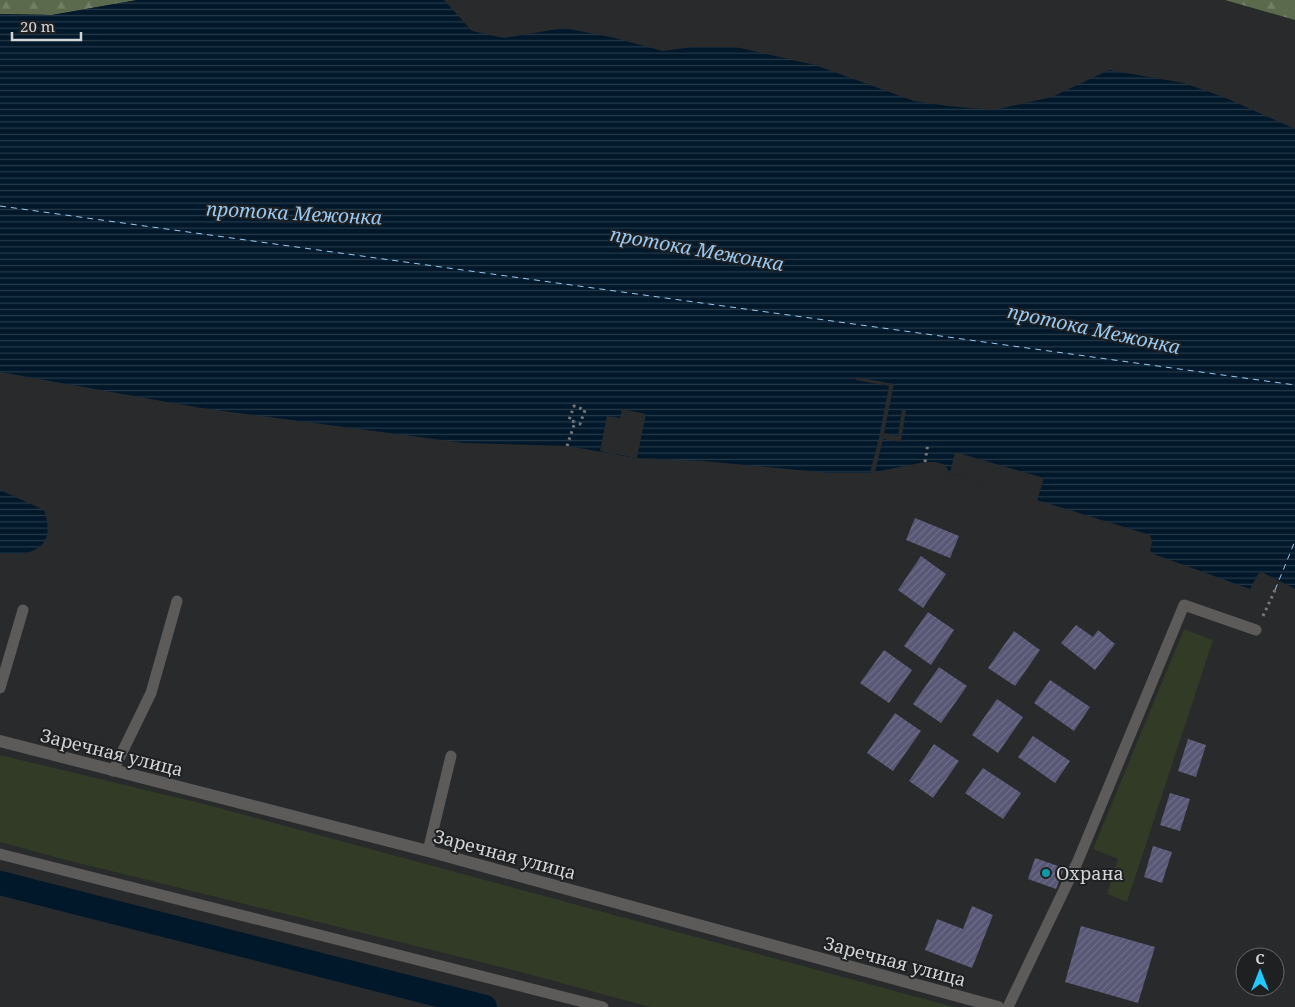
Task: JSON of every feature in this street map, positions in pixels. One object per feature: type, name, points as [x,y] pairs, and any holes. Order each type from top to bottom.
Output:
[{"type":"street","name":"Заречная улица","points":[[0,741],[428,851],[998,1007]]},
{"type":"lane","points":[[113,771],[151,693],[177,602]]},
{"type":"lane","points":[[1008,1007],[1077,862],[1184,605],[1256,630]]},
{"type":"lane","points":[[0,688],[23,610]]},
{"type":"lane","points":[[428,851],[452,756]]},
{"type":"lane","points":[[0,854],[603,1007]]},
{"type":"path","points":[[574,406],[584,410],[580,424],[575,422],[569,420],[574,406]]},
{"type":"path","points":[[567,446],[575,422]]},
{"type":"path","points":[[925,462],[928,443]]},
{"type":"path","points":[[1256,630],[1275,590]]},
{"type":"green space","points":[[0,0],[137,0],[52,15],[0,14]]},
{"type":"green space","points":[[1225,0],[1295,0],[1295,20]]},
{"type":"green space","points":[[1184,629],[1213,640],[1127,902],[1107,894],[1118,859],[1093,849]]},
{"type":"green space","points":[[0,755],[204,804],[954,1007],[650,1007],[517,971],[66,860],[0,842]]},
{"type":"water","name":"протока Межонка","points":[[137,0],[444,0],[472,31],[504,38],[564,28],[611,37],[663,51],[692,47],[736,47],[815,65],[914,101],[994,110],[1052,97],[1109,70],[1184,83],[1226,98],[1295,129],[1295,589],[1262,572],[1258,574],[1250,589],[1156,555],[1150,551],[1152,542],[1150,535],[950,473],[945,465],[936,462],[925,462],[870,473],[829,473],[703,461],[637,458],[567,446],[464,443],[201,408],[0,372],[0,14],[52,15]]},
{"type":"water","points":[[0,490],[44,510],[47,533],[45,541],[40,547],[23,553],[0,553]]},
{"type":"pier","points":[[856,377],[894,384],[884,433],[898,436],[902,409],[906,410],[901,442],[883,439],[875,472],[870,473],[889,386],[856,380]]},
{"type":"pier","points":[[622,409],[646,414],[637,458],[600,451],[607,416],[620,418]]},
{"type":"pier","points":[[955,452],[1044,478],[1037,501],[950,473]]},
{"type":"building","points":[[915,518],[959,536],[950,558],[906,540]]},
{"type":"building","points":[[921,556],[946,574],[923,608],[898,590]]},
{"type":"building","points":[[928,612],[954,630],[931,665],[904,646]]},
{"type":"building","points":[[1076,625],[1093,637],[1098,630],[1115,644],[1095,670],[1061,643]]},
{"type":"building","points":[[1014,631],[1040,650],[1015,686],[988,668]]},
{"type":"building","points":[[884,650],[912,670],[889,703],[860,683]]},
{"type":"building","points":[[939,667],[967,686],[941,723],[913,704]]},
{"type":"building","points":[[1050,680],[1090,707],[1074,731],[1034,703]]},
{"type":"building","points":[[997,699],[1023,717],[998,753],[972,735]]},
{"type":"building","points":[[895,713],[921,731],[893,771],[867,753]]},
{"type":"building","points":[[1033,736],[1070,761],[1055,783],[1018,757]]},
{"type":"building","points":[[1188,739],[1206,745],[1196,777],[1178,771]]},
{"type":"building","points":[[934,744],[959,761],[933,798],[909,781]]},
{"type":"building","points":[[983,768],[1021,793],[1003,819],[965,793]]},
{"type":"building","points":[[1170,793],[1190,799],[1180,831],[1160,825]]},
{"type":"building","points":[[1153,846],[1172,852],[1162,883],[1144,877]]},
{"type":"building","name":"Охрана","points":[[1035,858],[1064,868],[1056,889],[1028,879]]},
{"type":"building","points":[[972,906],[993,915],[972,968],[925,950],[937,919],[963,929]]},
{"type":"building","points":[[1081,926],[1155,947],[1138,1003],[1065,982]]},
{"type":"waterway","points":[[0,883],[485,1007]]},
{"type":"ferry route","points":[[0,206],[1295,385]]},
{"type":"ferry route","points":[[1275,590],[1295,541]]},
{"type":"place","name":"Охрана","points":[[1046,873]]}]
